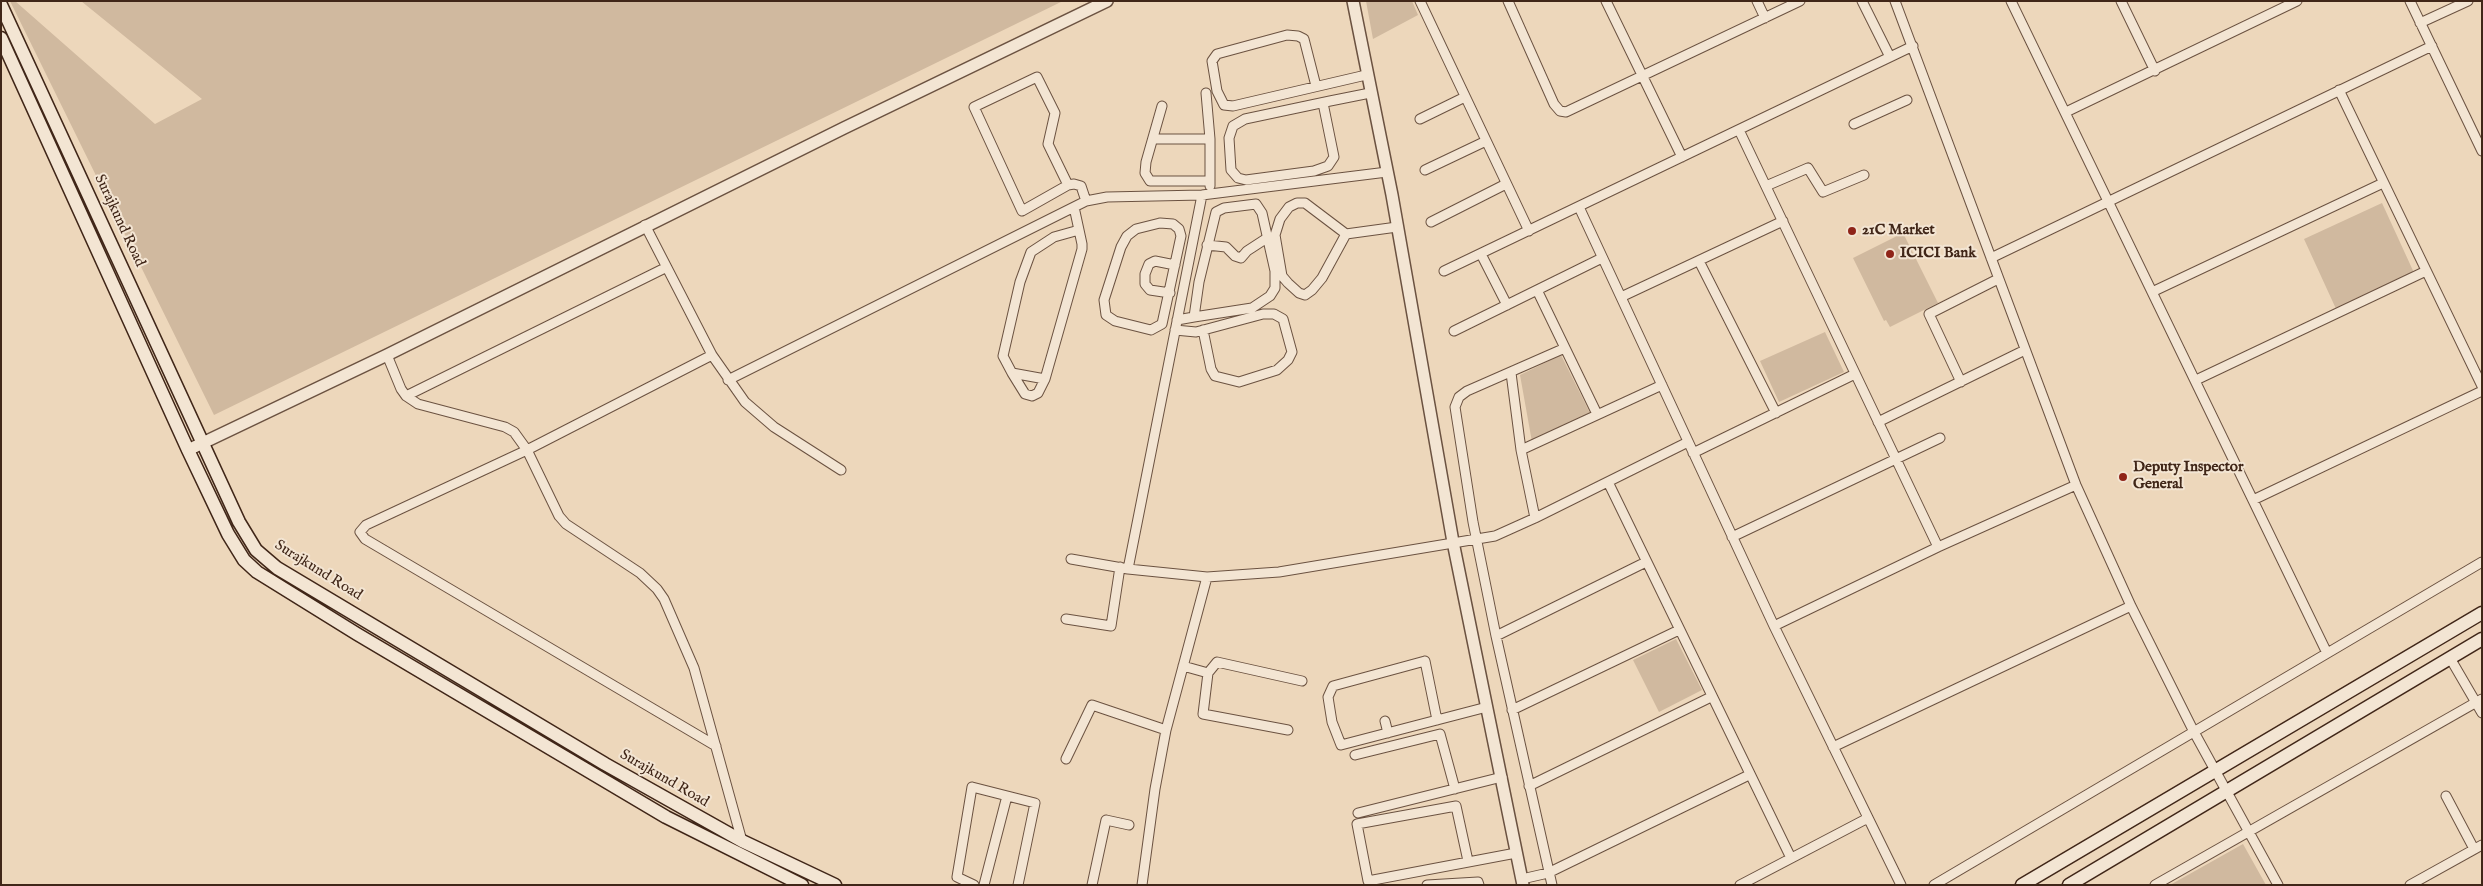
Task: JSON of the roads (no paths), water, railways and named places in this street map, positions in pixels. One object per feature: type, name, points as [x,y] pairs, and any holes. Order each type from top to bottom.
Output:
[{"type":"main road","name":"Surajkund Road","points":[[1,4],[248,540],[256,550],[277,568],[605,764],[742,841],[835,885]]},
{"type":"main road","name":"Surajkund Road","points":[[1,38],[188,450],[236,548],[257,572],[357,634],[666,817],[802,885]]},
{"type":"main road","points":[[2022,885],[2482,614]]},
{"type":"main road","points":[[2069,885],[2482,639]]},
{"type":"street","points":[[188,450],[386,355],[645,225],[1107,1]]},
{"type":"street","points":[[1353,1],[1366,75],[1387,172],[1453,542],[1523,882],[1548,873],[1749,775]]},
{"type":"street","points":[[1420,1],[1529,231]]},
{"type":"street","points":[[1508,1],[1554,104],[1560,111],[1569,112],[1800,1]]},
{"type":"street","points":[[1606,1],[1682,157]]},
{"type":"street","points":[[1757,1],[1765,18]]},
{"type":"street","points":[[1862,1],[1890,57]]},
{"type":"street","points":[[1895,1],[2076,485],[2131,606],[2194,732],[2278,885]]},
{"type":"street","points":[[2011,1],[2327,653]]},
{"type":"street","points":[[2120,1],[2155,71]]},
{"type":"street","points":[[2066,112],[2155,71],[2296,1]]},
{"type":"street","points":[[2410,1],[2482,151]]},
{"type":"street","points":[[2420,23],[2468,1]]},
{"type":"street","points":[[1316,86],[1304,39],[1298,36],[1287,35],[1217,54],[1212,61],[1217,91],[1224,105],[1233,106],[1366,75]]},
{"type":"street","points":[[1444,272],[1913,46]]},
{"type":"street","points":[[1990,258],[2432,46]]},
{"type":"street","points":[[1068,185],[1048,144],[1055,113],[1037,77],[974,107],[1022,210],[1068,185],[1074,184],[1081,186],[1086,201]]},
{"type":"street","points":[[2339,90],[2482,386]]},
{"type":"street","points":[[1066,619],[1111,626],[1185,278],[1210,181],[1210,139],[1206,93]]},
{"type":"street","points":[[1323,103],[1334,157],[1328,166],[1314,170],[1246,180],[1238,178],[1231,170],[1229,138],[1233,126],[1246,119],[1370,93]]},
{"type":"street","points":[[1420,119],[1465,97]]},
{"type":"street","points":[[1854,124],[1907,100]]},
{"type":"street","points":[[1162,106],[1145,173],[1150,181],[1210,181]]},
{"type":"street","points":[[1739,130],[1938,547]]},
{"type":"street","points":[[1153,139],[1210,139]]},
{"type":"street","points":[[1425,170],[1486,141]]},
{"type":"street","points":[[1766,186],[1808,168],[1823,192],[1864,174]]},
{"type":"street","points":[[728,380],[1086,201],[1107,197],[1206,195],[1387,172]]},
{"type":"street","points":[[2152,292],[2383,183]]},
{"type":"street","points":[[1431,222],[1506,184]]},
{"type":"street","points":[[1346,234],[1322,278],[1312,290],[1305,295],[1299,293],[1288,284],[1282,276],[1276,235],[1280,219],[1289,207],[1297,203],[1305,203],[1346,234],[1397,227]]},
{"type":"street","points":[[1177,320],[1252,308],[1270,296],[1275,288],[1275,271],[1262,213],[1256,204],[1224,208],[1216,212],[1207,245],[1194,317]]},
{"type":"street","points":[[1074,207],[1079,230],[1082,249],[1045,379],[1038,393],[1032,396],[1025,394],[1003,356],[1020,282],[1031,252],[1054,237],[1079,230]]},
{"type":"street","points":[[1579,207],[1774,626],[1901,885]]},
{"type":"street","points":[[1620,297],[1782,221]]},
{"type":"street","points":[[1173,224],[1179,229],[1181,236],[1175,265],[1162,324],[1150,330],[1115,321],[1106,315],[1104,300],[1120,246],[1136,228],[1173,224]]},
{"type":"street","points":[[645,225],[665,268],[712,355],[745,402],[759,416],[841,470]]},
{"type":"street","points":[[1207,245],[1226,247],[1235,256],[1241,258],[1247,251],[1267,238]]},
{"type":"street","points":[[1481,254],[1507,305]]},
{"type":"street","points":[[1454,331],[1602,258]]},
{"type":"street","points":[[1170,292],[1150,290],[1145,284],[1146,274],[1149,264],[1155,261],[1175,265]]},
{"type":"street","points":[[1699,261],[1776,413]]},
{"type":"street","points":[[406,396],[665,268]]},
{"type":"street","points":[[2196,380],[2426,271]]},
{"type":"street","points":[[1173,277],[1185,278]]},
{"type":"street","points":[[1961,382],[1929,314],[1998,279]]},
{"type":"street","points":[[1537,290],[1597,414]]},
{"type":"street","points":[[1175,330],[1196,332],[1203,330],[1263,314],[1274,314],[1283,319],[1292,352],[1288,360],[1277,370],[1238,382],[1215,376],[1211,369],[1203,330]]},
{"type":"street","points":[[1552,885],[1496,636],[1455,413],[1456,401],[1467,391],[1565,348]]},
{"type":"street","points":[[1878,422],[2025,350]]},
{"type":"street","points":[[386,355],[406,396],[425,407],[504,427],[520,438],[528,450],[559,516],[566,524],[640,573],[664,599],[694,668],[742,841]]},
{"type":"street","points":[[712,355],[528,450],[366,525],[362,529],[362,536],[716,746]]},
{"type":"street","points":[[1012,373],[1045,379]]},
{"type":"street","points":[[1510,373],[1521,450],[1535,518]]},
{"type":"street","points":[[1693,453],[1856,374]]},
{"type":"street","points":[[1521,450],[1662,385]]},
{"type":"street","points":[[2253,500],[2482,391]]},
{"type":"street","points":[[1732,536],[1940,438]]},
{"type":"street","points":[[1071,559],[1124,568],[1207,576],[1279,572],[1495,536],[1688,442]]},
{"type":"street","points":[[1608,482],[1791,858]]},
{"type":"street","points":[[1774,626],[1938,547],[2076,485]]},
{"type":"street","points":[[1496,636],[1646,562]]},
{"type":"street","points":[[1934,885],[2482,562]]},
{"type":"street","points":[[1142,885],[1155,788],[1166,730],[1207,576]]},
{"type":"street","points":[[1833,747],[2131,606]]},
{"type":"street","points":[[1512,710],[1679,630]]},
{"type":"street","points":[[2450,658],[2479,701],[2482,713]]},
{"type":"street","points":[[1437,720],[1425,661],[1332,686],[1328,697],[1332,722],[1341,744],[1388,733],[1487,707]]},
{"type":"street","points":[[1288,730],[1203,714],[1208,673],[1217,662],[1302,681]]},
{"type":"street","points":[[1183,666],[1208,673]]},
{"type":"street","points":[[1529,786],[1712,697]]},
{"type":"street","points":[[2154,885],[2479,701]]},
{"type":"street","points":[[1066,759],[1092,705],[1166,730]]},
{"type":"street","points":[[1385,720],[1388,733]]},
{"type":"street","points":[[1355,755],[1440,734],[1455,789]]},
{"type":"street","points":[[1358,812],[1502,777]]},
{"type":"street","points":[[974,885],[957,877],[972,787],[1035,803],[1018,885]]},
{"type":"street","points":[[984,885],[1008,796]]},
{"type":"street","points":[[2410,885],[2478,847],[2446,796]]},
{"type":"street","points":[[1468,861],[1456,806],[1358,824],[1368,881],[1516,853]]},
{"type":"street","points":[[1740,885],[1868,818]]},
{"type":"street","points":[[1092,885],[1106,820],[1129,824]]},
{"type":"street","points":[[1428,885],[1478,882],[1479,885]]},
{"type":"place","name":"21C Market","points":[[1852,231]]},
{"type":"place","name":"ICICI Bank","points":[[1890,254]]},
{"type":"place","name":"Deputy Inspector General","points":[[2123,477]]}]
